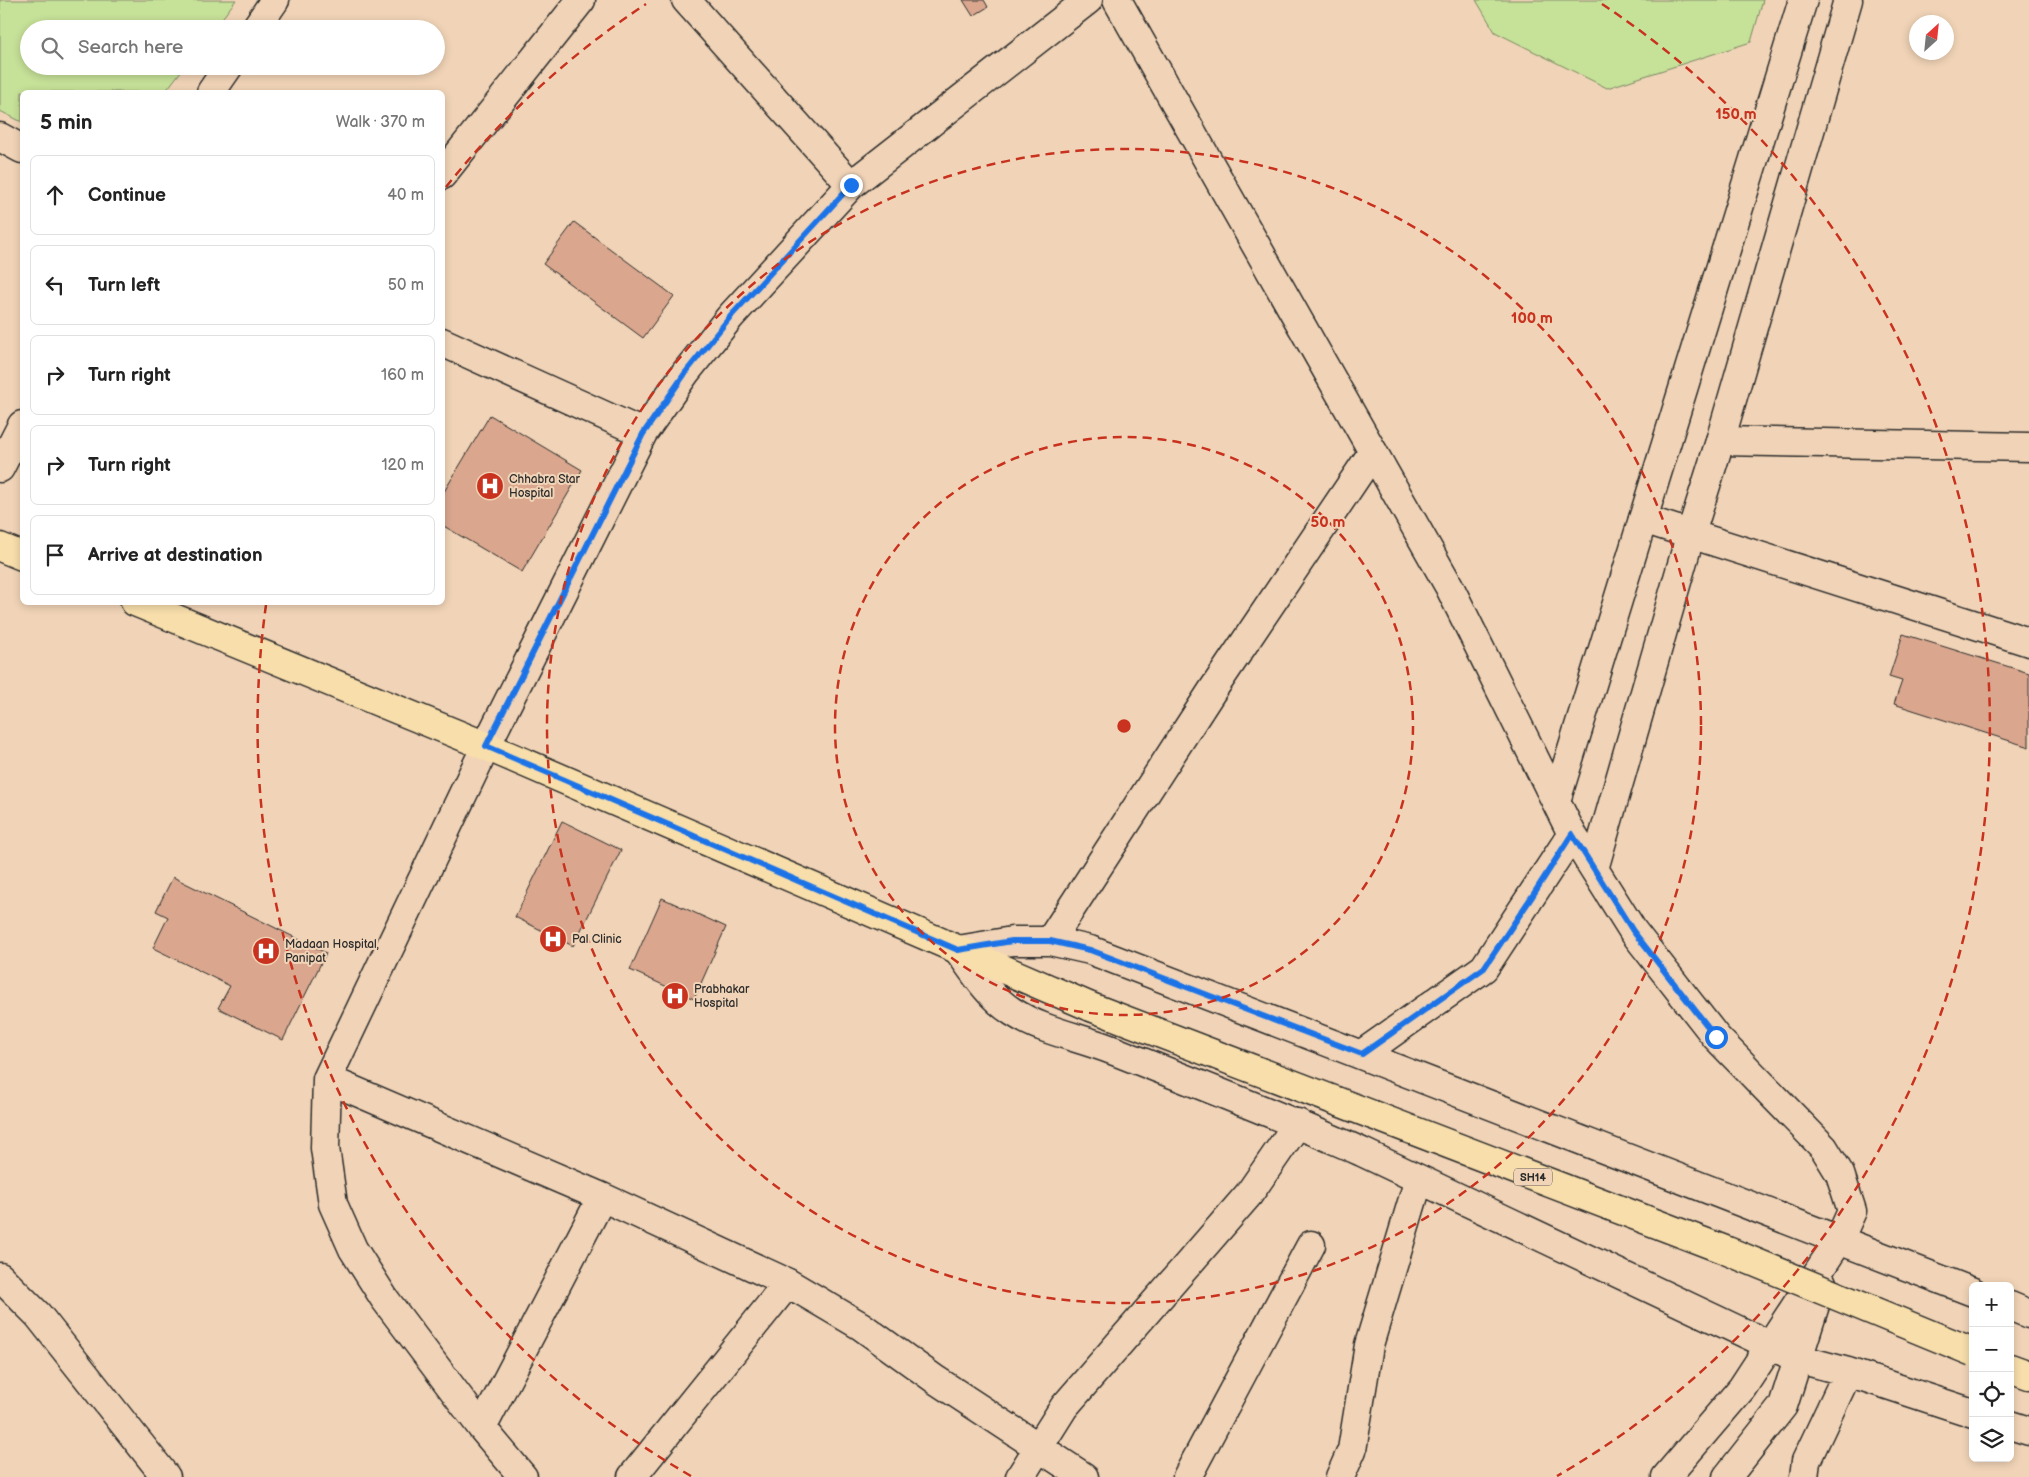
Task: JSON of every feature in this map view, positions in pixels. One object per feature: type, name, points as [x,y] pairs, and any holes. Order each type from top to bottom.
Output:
[{"type":"main road","points":[[0,547],[20,555]]},
{"type":"main road","name":"SH14","points":[[142,605],[486,746],[1091,1007],[1726,1250],[1969,1350]]},
{"type":"main road","points":[[2014,1369],[2029,1375]]},
{"type":"street","points":[[261,20],[275,0]]},
{"type":"street","points":[[445,171],[580,0]]},
{"type":"street","points":[[686,0],[851,185]]},
{"type":"street","points":[[523,1477],[482,1428],[384,1298],[353,1248],[333,1204],[325,1148],[327,1080],[486,746],[643,434],[686,372],[730,317],[851,185],[1088,0]]},
{"type":"street","points":[[1117,0],[1449,586],[1572,834],[1633,931],[1716,1037],[1824,1148],[1840,1174],[1852,1211],[1836,1245],[1784,1406],[1727,1477]]},
{"type":"street","points":[[1556,801],[1803,0]]},
{"type":"street","points":[[1594,869],[1848,0]]},
{"type":"street","points":[[213,90],[223,75]]},
{"type":"street","points":[[0,137],[20,148]]},
{"type":"street","points":[[445,343],[643,434]]},
{"type":"street","points":[[0,468],[20,429]]},
{"type":"street","points":[[1720,441],[2029,447]]},
{"type":"street","points":[[1050,941],[1212,691],[1373,452]]},
{"type":"street","points":[[1643,519],[2029,642]]},
{"type":"street","points":[[1362,1054],[1484,968],[1572,834]]},
{"type":"street","points":[[1969,1291],[1836,1245],[1362,1054],[1090,950],[1050,941],[1012,941],[958,950],[991,995],[1012,1012],[1037,1024],[1103,1046],[1298,1123],[1799,1359],[1848,1372],[1969,1412]]},
{"type":"street","points":[[327,1080],[602,1197],[788,1284],[861,1326],[936,1380],[1084,1477]]},
{"type":"street","points":[[1020,1477],[1064,1407],[1249,1194],[1298,1123]]},
{"type":"street","points":[[1340,1477],[1352,1450],[1369,1344],[1418,1179]]},
{"type":"street","points":[[482,1428],[602,1197]]},
{"type":"street","points":[[1666,1477],[1742,1388],[1836,1245]]},
{"type":"street","points":[[1186,1477],[1312,1246]]},
{"type":"street","points":[[0,1277],[38,1315],[166,1477]]},
{"type":"street","points":[[632,1477],[788,1284]]},
{"type":"street","points":[[2014,1308],[2029,1314]]},
{"type":"street","points":[[1804,1477],[1806,1462],[1848,1372]]},
{"type":"street","points":[[2014,1426],[2029,1431]]},
{"type":"green space","points":[[0,0],[236,0],[221,20],[20,20],[20,75],[178,75],[167,90],[20,90],[20,121],[0,111]]},
{"type":"green space","points":[[1476,0],[1763,0],[1751,42],[1607,88],[1495,32]]},
{"type":"building","points":[[963,0],[984,0],[988,7],[973,16]]},
{"type":"building","points":[[574,222],[674,296],[643,338],[543,264]]},
{"type":"building","points":[[490,415],[582,470],[522,572],[445,527],[445,490]]},
{"type":"building","points":[[1903,634],[2029,673],[2029,747],[1894,704],[1902,681],[1889,677]]},
{"type":"building","points":[[562,821],[621,850],[573,946],[515,917]]},
{"type":"building","points":[[173,877],[326,953],[283,1040],[218,1008],[230,986],[153,948],[168,917],[156,911]]},
{"type":"building","points":[[662,898],[726,927],[694,999],[630,970]]},
{"type":"place","name":"Chhabra Star Hospital","points":[[490,486]]},
{"type":"place","name":"Pal Clinic","points":[[553,939]]},
{"type":"place","name":"Madaan Hospital, Panipat","points":[[266,951]]},
{"type":"place","name":"Prabhakar Hospital","points":[[675,996]]},
{"type":"route","points":[[851,185],[730,317],[686,372],[643,434],[486,746],[958,950],[1012,941],[1050,941],[1090,950],[1362,1054],[1484,968],[1572,834],[1633,931],[1716,1037]]}]
